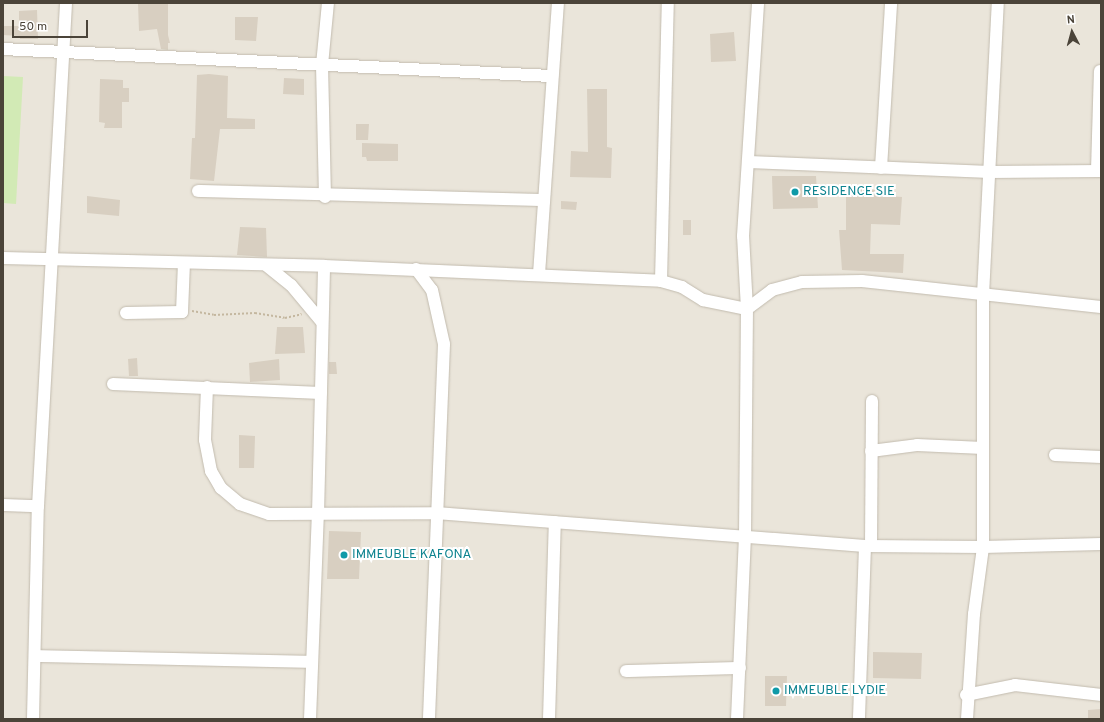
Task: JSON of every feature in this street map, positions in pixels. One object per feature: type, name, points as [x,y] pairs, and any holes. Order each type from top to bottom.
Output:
[{"type":"street","points":[[33,719],[36,656],[38,506],[51,260],[65,53],[66,3]]},
{"type":"street","points":[[325,197],[322,65],[328,3]]},
{"type":"street","points":[[539,274],[558,3]]},
{"type":"street","points":[[661,281],[668,3]]},
{"type":"street","points":[[738,719],[745,536],[747,309],[743,236],[749,162],[758,3]]},
{"type":"street","points":[[881,168],[891,3]]},
{"type":"street","points":[[967,719],[966,695],[983,547],[983,295],[998,3]]},
{"type":"street","points":[[3,49],[552,76]]},
{"type":"street","points":[[749,162],[990,172],[1099,170],[1100,70]]},
{"type":"street","points":[[198,191],[325,197],[544,200]]},
{"type":"street","points":[[3,258],[416,269],[661,281],[682,286],[703,300],[747,309],[772,290],[802,282],[862,281],[1101,307]]},
{"type":"street","points":[[126,313],[182,312],[184,263]]},
{"type":"street","points":[[266,265],[291,285],[312,312],[322,322]]},
{"type":"street","points":[[310,719],[311,662],[318,514],[324,266]]},
{"type":"street","points":[[416,269],[432,290],[444,344],[436,513],[430,719]]},
{"type":"street","points":[[113,384],[207,387],[321,394]]},
{"type":"street","points":[[207,387],[205,440],[211,471],[221,488],[240,504],[269,514],[436,513],[868,546],[983,547],[1101,544]]},
{"type":"street","points":[[859,719],[872,451],[872,401]]},
{"type":"street","points":[[872,451],[917,445],[983,448]]},
{"type":"street","points":[[1055,455],[1101,457]]},
{"type":"street","points":[[3,505],[38,506]]},
{"type":"street","points":[[549,719],[555,522]]},
{"type":"street","points":[[36,656],[311,662]]},
{"type":"street","points":[[626,671],[740,668]]},
{"type":"street","points":[[966,695],[1015,685],[1101,695]]},
{"type":"path","points":[[183,308],[214,315],[255,313],[285,318],[312,312]]},
{"type":"shaded area","points":[[3,3],[1101,3],[1101,719],[3,719]]},
{"type":"green space","points":[[3,76],[23,77],[16,204],[3,203]]},
{"type":"building","points":[[138,3],[168,3],[168,35],[170,43],[168,43],[168,50],[161,49],[157,29],[139,31]]},
{"type":"building","points":[[37,10],[38,39],[20,39],[20,36],[3,35],[3,26],[19,26],[19,11]]},
{"type":"building","points":[[235,17],[258,17],[256,41],[235,40]]},
{"type":"building","points":[[734,32],[736,61],[711,62],[710,34]]},
{"type":"building","points":[[209,74],[228,76],[227,118],[255,119],[255,129],[220,129],[214,181],[190,179],[192,138],[195,138],[197,75]]},
{"type":"building","points":[[284,78],[304,79],[304,95],[283,94]]},
{"type":"building","points":[[100,79],[123,80],[123,88],[129,88],[129,102],[122,102],[122,128],[104,128],[105,123],[99,122]]},
{"type":"building","points":[[587,89],[607,89],[607,147],[612,148],[611,178],[570,177],[571,151],[588,152]]},
{"type":"building","points":[[356,124],[369,124],[368,140],[356,140]]},
{"type":"building","points":[[362,143],[398,144],[398,161],[367,161],[366,157],[362,157]]},
{"type":"building","name":"RESIDENCE SIE","points":[[772,176],[816,176],[818,208],[773,209]]},
{"type":"building","points":[[858,189],[875,190],[875,195],[902,197],[900,225],[871,224],[870,254],[904,254],[903,273],[842,270],[839,230],[846,230],[846,194],[858,195]]},
{"type":"building","points":[[87,196],[120,200],[119,216],[87,213]]},
{"type":"building","points":[[561,201],[577,202],[576,210],[561,209]]},
{"type":"building","points":[[683,220],[691,220],[691,235],[683,235]]},
{"type":"building","points":[[240,227],[266,228],[267,257],[237,255]]},
{"type":"building","points":[[277,327],[303,327],[305,353],[275,354]]},
{"type":"building","points":[[137,358],[138,376],[129,376],[128,359]]},
{"type":"building","points":[[279,359],[280,380],[250,382],[249,363]]},
{"type":"building","points":[[329,362],[336,362],[337,374],[329,374]]},
{"type":"building","points":[[239,435],[255,436],[254,468],[239,468]]},
{"type":"building","name":"IMMEUBLE KAFONA","points":[[329,531],[361,532],[359,579],[327,579]]},
{"type":"building","points":[[873,652],[922,653],[921,679],[873,678]]},
{"type":"building","name":"IMMEUBLE LYDIE","points":[[765,676],[787,676],[786,706],[765,706]]},
{"type":"building","points":[[1101,709],[1101,719],[1088,719],[1088,710]]},
{"type":"place","name":"RESIDENCE SIE","points":[[795,192]]},
{"type":"place","name":"IMMEUBLE KAFONA","points":[[344,555]]},
{"type":"place","name":"IMMEUBLE LYDIE","points":[[776,691]]}]
